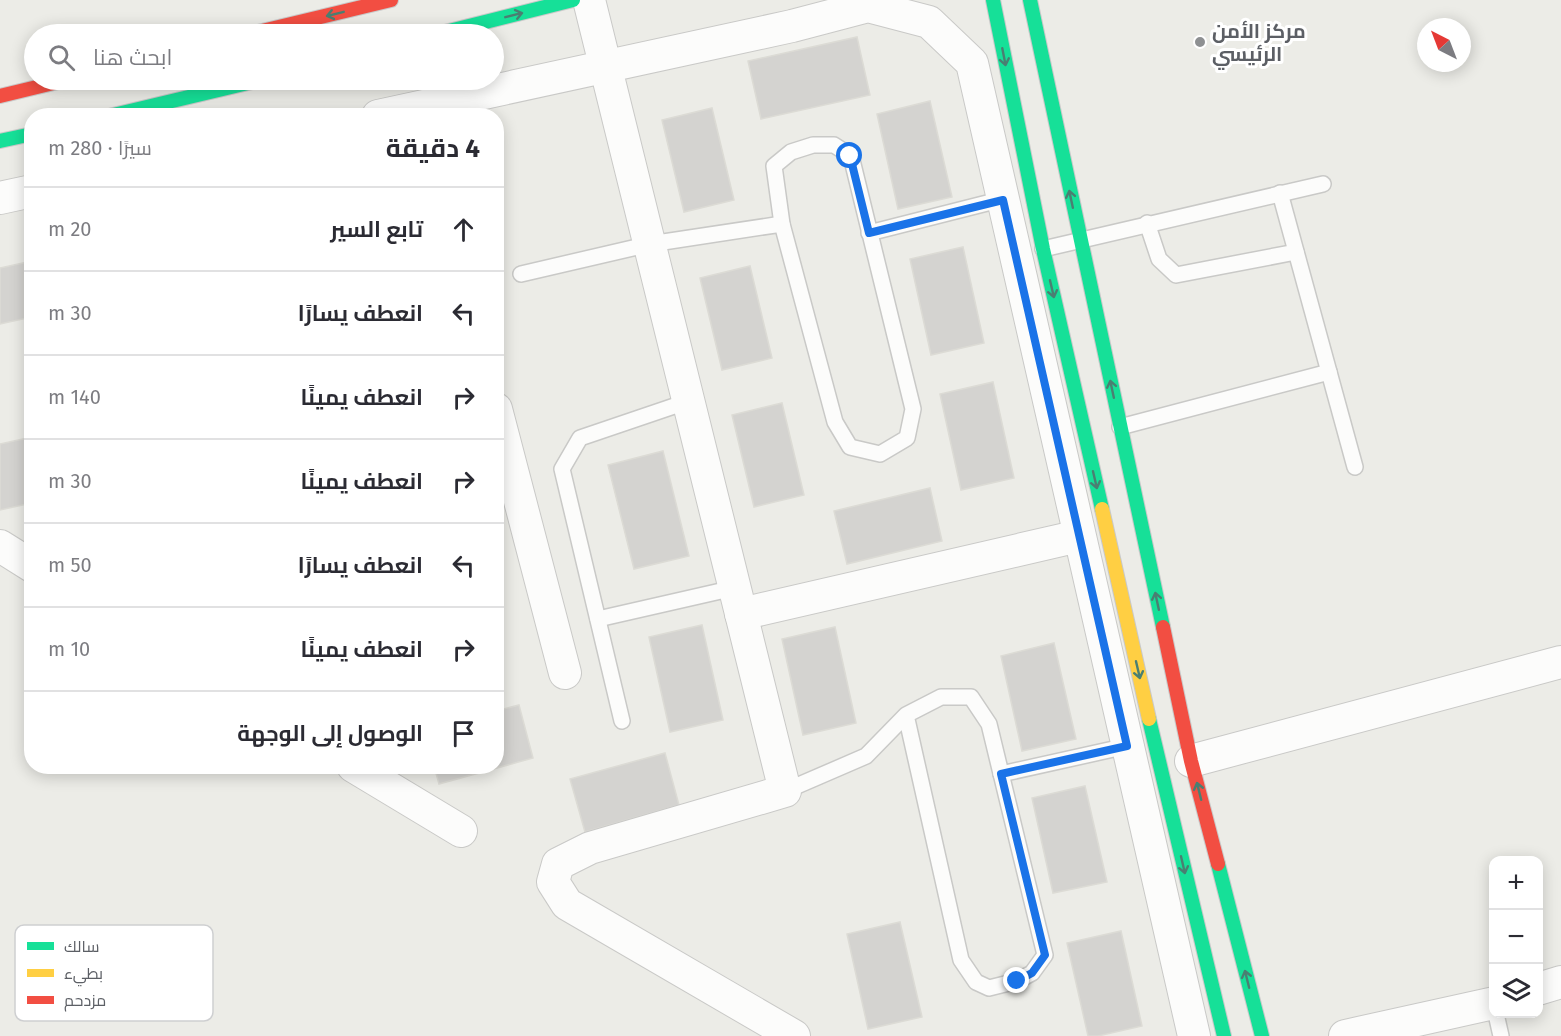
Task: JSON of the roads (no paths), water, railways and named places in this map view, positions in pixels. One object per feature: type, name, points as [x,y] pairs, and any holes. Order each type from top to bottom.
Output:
[{"type":"street","points":[[291,24],[391,0]]},
{"type":"street","points":[[477,24],[573,0]]},
{"type":"street","points":[[589,0],[785,791],[591,848],[558,864],[553,882],[567,904],[794,1036]]},
{"type":"street","points":[[993,0],[1043,249],[1157,756],[1224,1036]]},
{"type":"street","points":[[1030,0],[1191,760],[1262,1036]]},
{"type":"street","points":[[430,108],[605,66],[792,26],[868,6],[929,22],[972,63],[1194,1036]]},
{"type":"street","points":[[0,96],[25,90]]},
{"type":"street","points":[[143,108],[218,90]]},
{"type":"street","points":[[0,141],[24,136]]},
{"type":"street","points":[[0,198],[24,193]]},
{"type":"street","points":[[504,455],[565,673]]},
{"type":"street","points":[[738,601],[1079,536]]},
{"type":"street","points":[[1191,760],[1561,662]]},
{"type":"street","points":[[366,774],[461,831]]},
{"type":"street","points":[[1543,988],[1561,982]]},
{"type":"street","points":[[1345,1036],[1489,1004]]},
{"type":"lane","points":[[813,145],[834,145],[850,156],[869,233],[913,409],[907,438],[880,454],[850,447],[835,422],[782,224],[774,166],[790,152],[813,145]]},
{"type":"lane","points":[[1043,249],[1323,184]]},
{"type":"lane","points":[[1280,193],[1355,466]]},
{"type":"lane","points":[[869,233],[1003,200]]},
{"type":"lane","points":[[521,274],[650,244],[782,224]]},
{"type":"lane","points":[[1148,224],[1159,259],[1176,275],[1296,252]]},
{"type":"lane","points":[[1120,427],[1329,372]]},
{"type":"lane","points":[[622,721],[562,469],[580,438],[689,401]]},
{"type":"lane","points":[[598,619],[738,601]]},
{"type":"lane","points":[[785,791],[866,756],[906,715],[941,697],[971,697],[989,724],[1045,955],[1032,973],[1017,981],[989,988],[976,982],[961,960],[906,715]]},
{"type":"lane","points":[[1001,774],[1127,746]]},
{"type":"lane","points":[[1497,1018],[1501,1036]]},
{"type":"place","name":"مركز الأمن الرئيسي","points":[[1200,42]]}]
